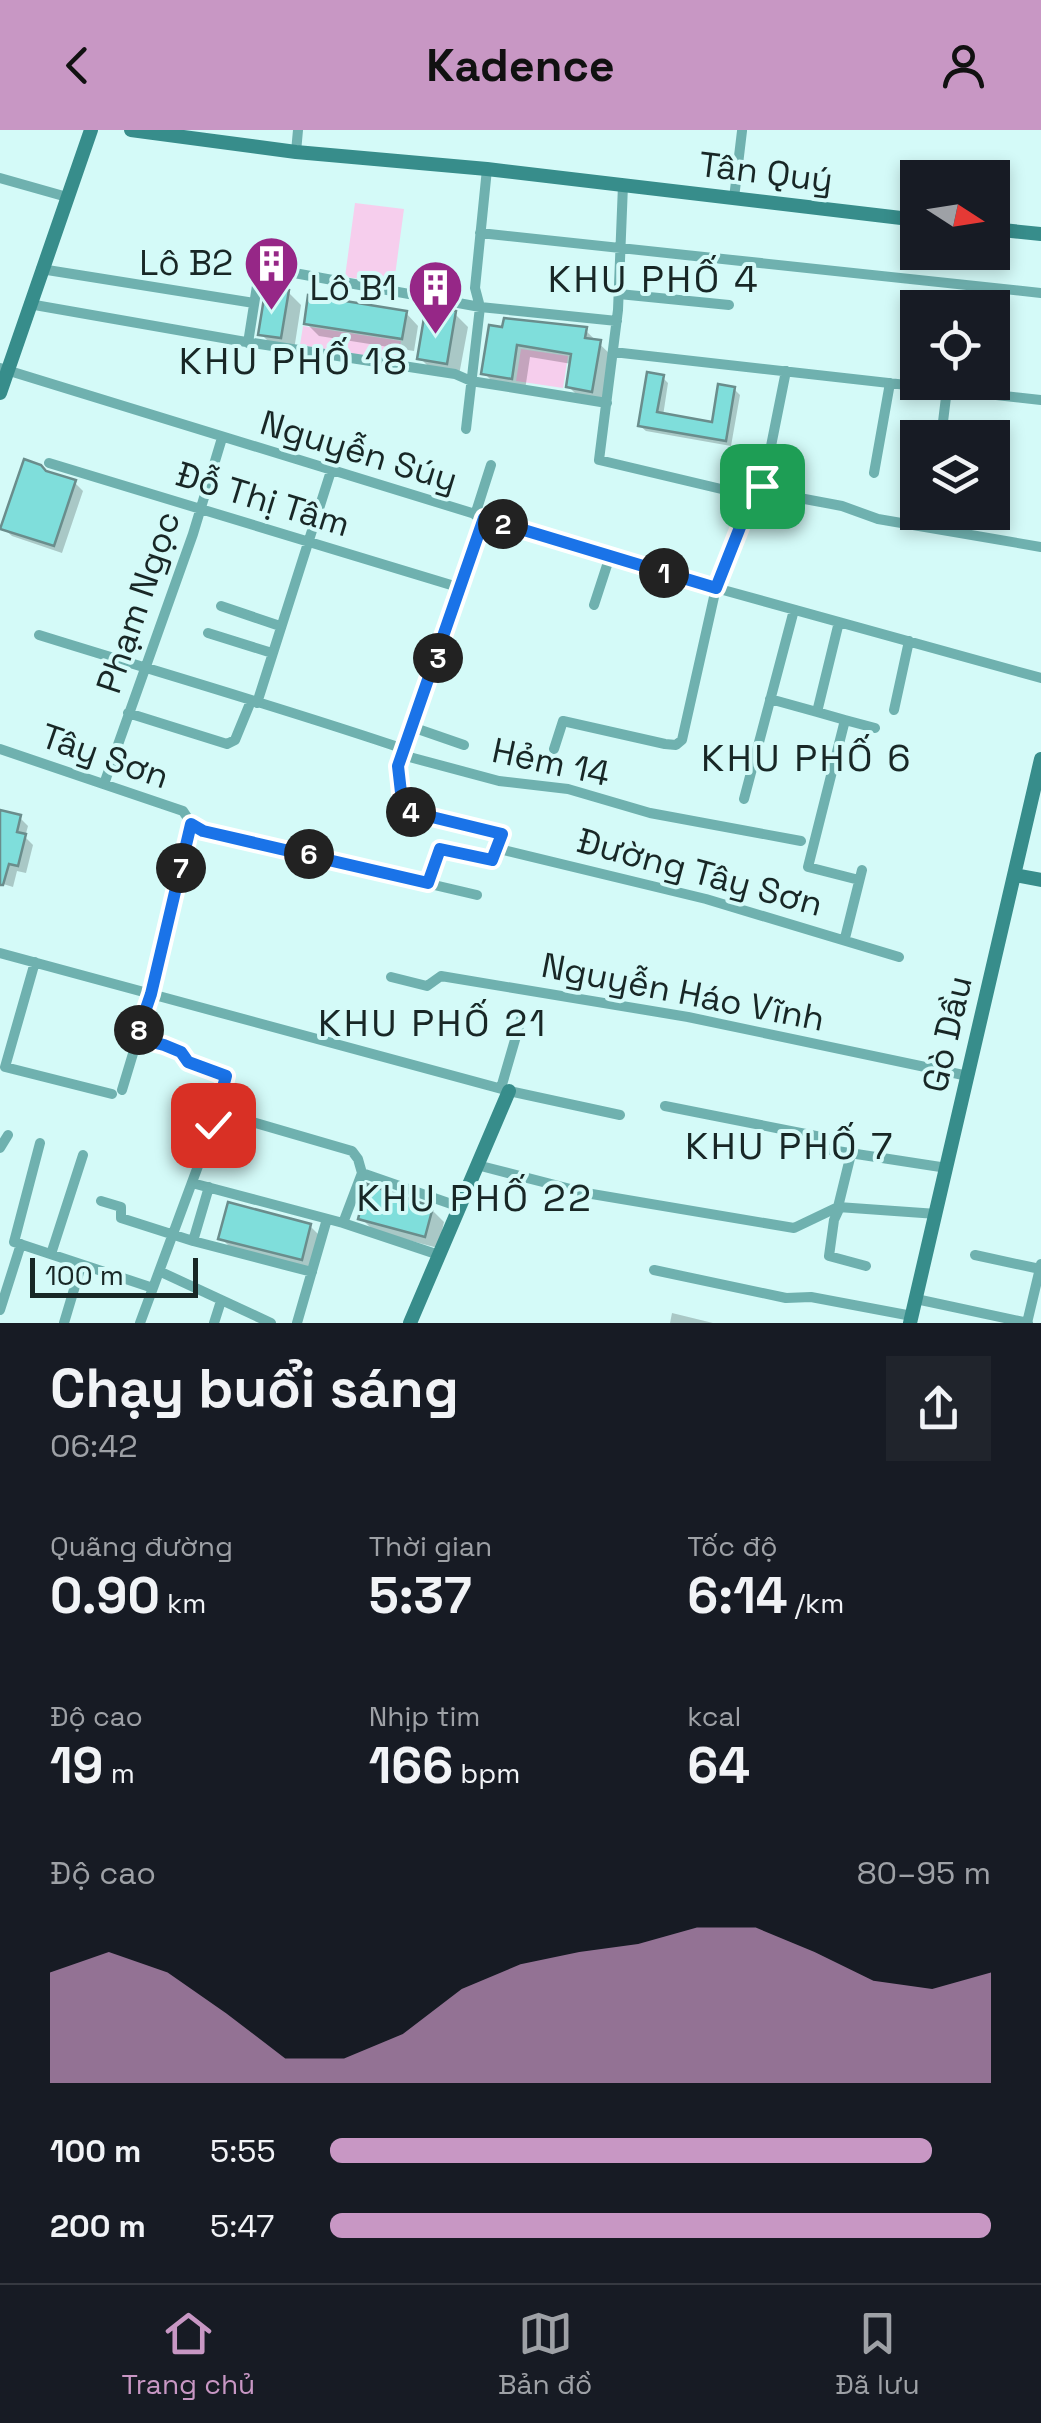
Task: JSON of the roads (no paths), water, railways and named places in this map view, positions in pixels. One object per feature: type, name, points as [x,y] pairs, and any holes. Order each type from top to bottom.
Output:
[{"type":"street","points":[[0,393],[4,369],[91,130]]},
{"type":"street","name":"Tân Quý","points":[[131,130],[296,152],[487,169],[900,218]]},
{"type":"street","points":[[296,152],[298,130]]},
{"type":"street","points":[[734,198],[742,131]]},
{"type":"street","points":[[466,429],[480,307],[474,288],[487,169]]},
{"type":"street","points":[[0,178],[67,198]]},
{"type":"street","points":[[624,185],[617,321],[599,460],[755,497]]},
{"type":"street","points":[[1010,231],[1041,234]]},
{"type":"street","points":[[480,233],[1041,292]]},
{"type":"street","points":[[248,342],[258,273],[268,268],[480,307],[617,321]]},
{"type":"street","points":[[41,269],[254,303]]},
{"type":"street","points":[[619,294],[729,306]]},
{"type":"street","points":[[28,304],[456,374],[471,381],[606,403]]},
{"type":"street","points":[[613,352],[900,384]]},
{"type":"street","name":"Nguyễn Súy","points":[[4,369],[716,588],[1041,678]]},
{"type":"street","points":[[554,749],[563,720],[665,744],[676,745],[682,740],[716,588],[762,486],[786,372]]},
{"type":"street","points":[[874,473],[890,383]]},
{"type":"street","points":[[1010,397],[1041,400]]},
{"type":"street","name":"Phạm Ngọc","points":[[104,784],[222,438]]},
{"type":"street","name":"Đỗ Thị Tâm","points":[[49,463],[461,588]]},
{"type":"street","points":[[428,883],[440,849],[492,860],[503,837],[498,832],[403,810],[398,766],[461,588],[490,465]]},
{"type":"street","points":[[128,713],[226,744],[235,740],[272,652],[330,471]]},
{"type":"street","points":[[794,497],[878,518],[1041,546]]},
{"type":"street","points":[[594,605],[610,556]]},
{"type":"street","points":[[221,606],[280,626]]},
{"type":"street","points":[[744,799],[794,610]]},
{"type":"street","points":[[817,712],[839,622]]},
{"type":"street","points":[[208,633],[272,652]]},
{"type":"street","name":"Hẻm 14","points":[[39,635],[499,781],[568,789],[650,813],[801,841]]},
{"type":"street","points":[[894,710],[909,641]]},
{"type":"street","points":[[770,699],[874,728]]},
{"type":"street","points":[[845,720],[808,867],[860,875],[845,938]]},
{"type":"street","points":[[412,727],[464,745]]},
{"type":"street","name":"Tây Sơn","points":[[0,749],[184,811],[191,824],[203,831],[477,895]]},
{"type":"street","name":"Gò Dầu","points":[[911,1320],[1041,759]]},
{"type":"street","points":[[34,962],[5,1067],[117,1092],[151,994],[191,824]]},
{"type":"street","name":"Đường Tây Sơn","points":[[499,848],[706,899],[899,957]]},
{"type":"street","points":[[1015,874],[1041,880]]},
{"type":"street","points":[[0,953],[505,1089],[620,1115]]},
{"type":"street","name":"Nguyễn Háo Vĩnh","points":[[391,977],[427,986],[441,976],[613,1003],[968,1076]]},
{"type":"street","points":[[410,1323],[478,1165],[505,1089],[520,1020]]},
{"type":"street","points":[[136,1038],[181,1052],[188,1062],[226,1076],[218,1112],[140,1323]]},
{"type":"street","points":[[666,1106],[823,1143],[851,1154],[947,1168]]},
{"type":"street","points":[[218,1112],[352,1152],[362,1174],[343,1223]]},
{"type":"street","points":[[0,1148],[8,1135]]},
{"type":"street","points":[[40,1143],[14,1242],[153,1288]]},
{"type":"street","points":[[51,1254],[83,1154]]},
{"type":"street","points":[[851,1154],[834,1220],[830,1256],[866,1266]]},
{"type":"street","points":[[478,1165],[586,1194],[794,1228],[839,1207],[936,1214]]},
{"type":"street","points":[[362,1174],[460,1207]]},
{"type":"street","points":[[192,1182],[343,1223],[439,1255]]},
{"type":"street","points":[[192,1241],[209,1187]]},
{"type":"street","points":[[101,1202],[122,1207],[120,1218],[312,1272]]},
{"type":"street","points":[[297,1323],[327,1219]]},
{"type":"street","points":[[0,1310],[21,1244]]},
{"type":"street","points":[[916,1300],[1028,1323],[1040,1266],[975,1255]]},
{"type":"street","points":[[64,1323],[81,1266]]},
{"type":"street","points":[[654,1270],[786,1298],[811,1297],[911,1320]]},
{"type":"street","points":[[160,1272],[271,1323]]},
{"type":"street","points":[[214,1323],[220,1302]]},
{"type":"place","name":"Lô B2","points":[[272,312]]},
{"type":"place","name":"Lô B1","points":[[436,337]]},
{"type":"district","name":"KHU PHỐ 4","points":[[654,279]]},
{"type":"district","name":"KHU PHỐ 18","points":[[294,361]]},
{"type":"district","name":"KHU PHỐ 6","points":[[807,758]]},
{"type":"district","name":"KHU PHỐ 21","points":[[433,1023]]},
{"type":"district","name":"KHU PHỐ 7","points":[[790,1146]]},
{"type":"district","name":"KHU PHỐ 22","points":[[475,1198]]}]
